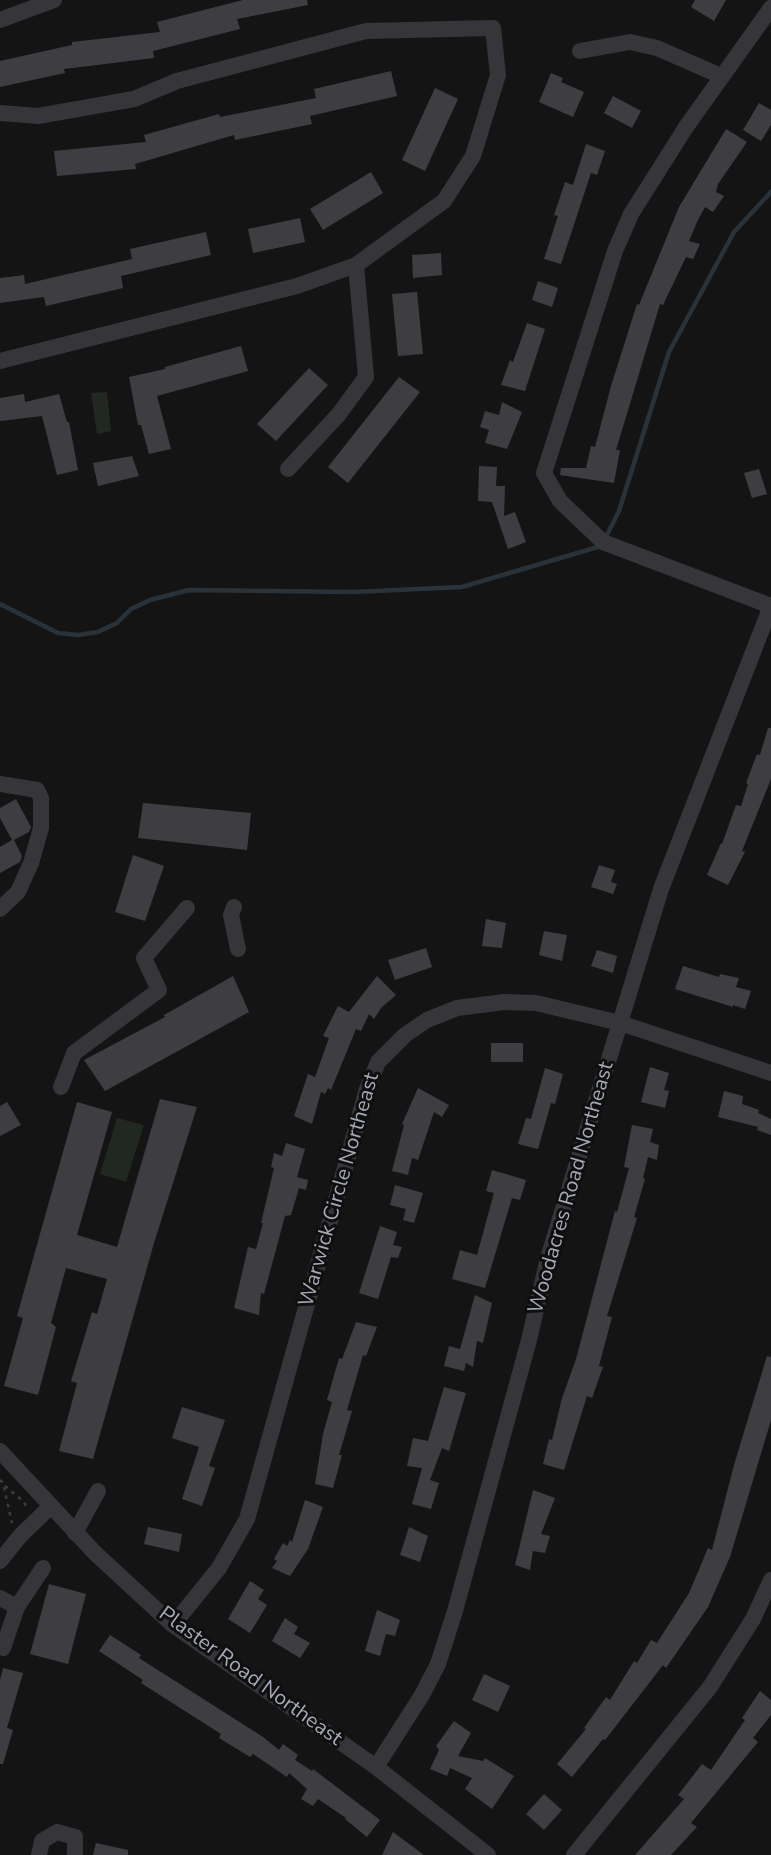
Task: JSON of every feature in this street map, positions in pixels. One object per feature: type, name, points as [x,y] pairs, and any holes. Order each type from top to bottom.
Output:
[{"type":"street","points":[[0,20],[54,0]]},
{"type":"street","points":[[771,8],[721,76],[631,214],[615,251],[544,473],[560,502],[603,542],[771,606]]},
{"type":"street","points":[[0,113],[38,116],[134,99],[177,81],[366,31],[493,28],[498,75],[473,156],[444,201],[356,265],[297,286],[0,361]]},
{"type":"street","points":[[580,51],[629,42],[657,48],[721,76]]},
{"type":"street","points":[[288,469],[339,414],[366,377],[356,265]]},
{"type":"street","name":"Woodacres Road Northeast","points":[[376,1767],[415,1707],[438,1664],[529,1340],[548,1258],[661,889],[771,606]]},
{"type":"street","points":[[0,783],[37,790],[41,798],[41,828],[31,863],[19,892],[0,909]]},
{"type":"street","points":[[61,1087],[74,1053],[159,990],[144,958],[187,908]]},
{"type":"street","points":[[234,908],[231,915],[238,948]]},
{"type":"street","name":"Warwick Circle Northeast","points":[[173,1625],[219,1568],[247,1519],[367,1089],[378,1062],[405,1035],[427,1020],[468,1007],[503,1002],[536,1003],[620,1023],[771,1073]]},
{"type":"street","name":"Plaster Road Northeast","points":[[0,1451],[75,1533],[173,1625],[376,1767],[488,1855]]},
{"type":"street","points":[[75,1533],[98,1491]]},
{"type":"street","points":[[0,1561],[20,1536],[50,1507]]},
{"type":"street","points":[[3,1648],[17,1607],[43,1568]]},
{"type":"street","points":[[574,1855],[710,1687],[753,1619],[771,1580]]},
{"type":"street","points":[[0,1598],[17,1607]]},
{"type":"street","points":[[39,1855],[42,1841],[57,1832],[75,1837],[75,1855]]},
{"type":"path","points":[[1,1482],[24,1502],[27,1509]]},
{"type":"path","points":[[1,1482],[13,1527],[16,1525]]},
{"type":"shaded area","points":[[107,392],[111,431],[97,434],[91,393]]},
{"type":"shaded area","points":[[117,1118],[144,1125],[126,1182],[100,1174]]},
{"type":"building","points":[[243,0],[307,0],[308,5],[237,19],[240,29],[153,51],[154,58],[64,69],[65,73],[0,87],[0,61],[72,45],[72,42],[160,32],[157,22]]},
{"type":"building","points":[[695,0],[726,0],[714,21],[691,7]]},
{"type":"building","points":[[391,71],[397,96],[310,116],[312,124],[235,140],[234,135],[135,164],[136,169],[57,176],[54,151],[146,142],[144,135],[219,114],[220,117],[316,98],[314,89]]},
{"type":"building","points":[[551,73],[563,78],[561,82],[584,92],[573,117],[539,102]]},
{"type":"building","points":[[435,88],[458,99],[425,171],[402,160]]},
{"type":"building","points":[[613,96],[641,111],[632,128],[604,113]]},
{"type":"building","points":[[759,103],[771,110],[771,125],[761,141],[743,130]]},
{"type":"building","points":[[726,129],[747,142],[718,184],[716,192],[724,196],[713,212],[705,207],[697,222],[689,241],[700,244],[693,259],[686,257],[663,305],[660,304],[616,450],[620,450],[614,483],[560,475],[561,468],[586,468],[591,446],[595,447],[637,304],[639,305],[679,207]]},
{"type":"building","points":[[586,144],[605,151],[597,175],[591,173],[561,264],[544,259],[558,216],[554,215],[565,182],[573,185]]},
{"type":"building","points":[[371,172],[383,193],[323,230],[310,209]]},
{"type":"building","points":[[300,218],[305,242],[253,253],[248,229]]},
{"type":"building","points":[[206,232],[211,255],[121,276],[123,288],[46,306],[44,297],[0,303],[0,278],[24,275],[25,284],[132,259],[130,249]]},
{"type":"building","points":[[441,253],[442,275],[413,278],[412,255]]},
{"type":"building","points":[[538,281],[558,288],[552,307],[532,300]]},
{"type":"building","points":[[417,292],[423,354],[398,356],[392,294]]},
{"type":"building","points":[[527,323],[545,329],[525,391],[501,385],[510,360],[513,362]]},
{"type":"building","points":[[241,346],[248,371],[157,396],[171,449],[149,454],[141,425],[138,425],[129,377]]},
{"type":"building","points":[[309,368],[328,385],[276,441],[257,424]]},
{"type":"building","points":[[399,377],[420,392],[348,483],[328,467]]},
{"type":"building","points":[[24,394],[25,402],[59,394],[69,422],[78,470],[57,475],[42,416],[0,421],[0,398]]},
{"type":"building","points":[[502,402],[522,412],[507,449],[485,443],[489,430],[480,427],[485,411],[499,415]]},
{"type":"building","points":[[132,456],[139,476],[98,486],[93,463]]},
{"type":"building","points":[[479,466],[497,467],[496,486],[505,486],[504,516],[515,512],[526,542],[508,549],[492,502],[478,501]]},
{"type":"building","points":[[759,469],[767,494],[752,498],[744,473]]},
{"type":"building","points":[[768,728],[771,728],[771,779],[742,851],[745,852],[728,885],[707,875],[736,805],[741,806],[748,784],[746,783],[757,754],[760,755]]},
{"type":"building","points":[[16,799],[31,827],[29,832],[14,840],[22,856],[20,862],[0,873],[0,847],[12,840],[0,818],[0,808]]},
{"type":"building","points":[[143,803],[251,813],[247,850],[138,838]]},
{"type":"building","points":[[133,855],[164,866],[145,921],[115,912]]},
{"type":"building","points":[[599,865],[615,870],[611,882],[617,884],[613,894],[591,887]]},
{"type":"building","points":[[486,919],[506,923],[502,948],[482,946]]},
{"type":"building","points":[[544,931],[567,935],[562,961],[539,955]]},
{"type":"building","points":[[426,948],[432,967],[395,980],[388,960]]},
{"type":"building","points":[[597,950],[617,956],[613,973],[591,966]]},
{"type":"building","points":[[683,966],[719,977],[720,974],[739,978],[736,987],[751,991],[745,1009],[675,989]]},
{"type":"building","points":[[233,976],[249,1012],[105,1091],[84,1060],[165,1017],[164,1015]]},
{"type":"building","points":[[377,976],[396,995],[381,1008],[374,1019],[369,1014],[361,1031],[356,1029],[331,1090],[328,1088],[325,1094],[321,1092],[312,1124],[294,1116],[308,1074],[315,1077],[329,1038],[323,1036],[338,1006],[349,1012]]},
{"type":"building","points":[[491,1043],[523,1043],[523,1062],[491,1062]]},
{"type":"building","points":[[650,1067],[669,1073],[664,1090],[669,1091],[665,1108],[641,1102]]},
{"type":"building","points":[[545,1068],[563,1074],[555,1104],[551,1103],[538,1149],[518,1144],[526,1118],[531,1119]]},
{"type":"building","points":[[418,1088],[449,1105],[442,1117],[434,1112],[418,1160],[412,1158],[408,1175],[392,1171],[404,1125],[402,1124]]},
{"type":"building","points":[[724,1091],[743,1096],[742,1104],[759,1110],[758,1113],[771,1119],[771,1135],[757,1130],[758,1127],[718,1117]]},
{"type":"building","points":[[160,1099],[197,1107],[154,1243],[93,1459],[59,1451],[77,1383],[71,1381],[92,1312],[97,1314],[107,1279],[66,1268],[51,1323],[56,1327],[38,1395],[4,1386],[23,1318],[17,1316],[77,1102],[112,1112],[77,1235],[117,1247]]},
{"type":"building","points":[[7,1102],[21,1125],[0,1136],[0,1106]]},
{"type":"building","points":[[632,1125],[653,1129],[650,1142],[659,1145],[657,1160],[648,1157],[634,1217],[637,1218],[607,1316],[612,1317],[599,1366],[603,1367],[592,1398],[587,1396],[564,1470],[543,1464],[576,1359],[629,1168],[624,1167]]},
{"type":"building","points":[[286,1143],[305,1149],[297,1177],[308,1180],[306,1190],[299,1188],[291,1215],[285,1216],[264,1294],[261,1293],[259,1315],[234,1308],[248,1247],[256,1249],[263,1223],[274,1168],[271,1167],[274,1153],[282,1156]]},
{"type":"building","points":[[492,1170],[526,1180],[520,1200],[512,1198],[485,1288],[452,1279],[460,1250],[477,1255],[494,1193],[486,1191]]},
{"type":"building","points":[[395,1185],[423,1193],[414,1223],[403,1220],[406,1209],[390,1205]]},
{"type":"building","points":[[380,1226],[397,1232],[393,1245],[402,1247],[398,1258],[391,1257],[378,1299],[359,1293]]},
{"type":"building","points":[[475,1295],[492,1303],[483,1343],[477,1341],[473,1367],[466,1363],[464,1371],[444,1366],[449,1346],[460,1349]]},
{"type":"building","points":[[356,1322],[377,1327],[366,1356],[363,1355],[347,1410],[352,1411],[333,1488],[315,1484],[323,1434],[332,1402],[327,1400],[339,1358],[342,1359]]},
{"type":"building","points":[[767,1356],[771,1357],[771,1420],[730,1557],[708,1607],[666,1668],[663,1665],[605,1740],[603,1739],[572,1777],[557,1764],[586,1729],[584,1728],[606,1697],[610,1700],[634,1661],[637,1663],[651,1640],[657,1643],[689,1593],[708,1548],[712,1550]]},
{"type":"building","points":[[444,1387],[466,1393],[449,1451],[442,1448],[430,1480],[439,1483],[431,1509],[412,1504],[422,1468],[407,1466],[413,1438],[428,1441]]},
{"type":"building","points":[[182,1407],[225,1420],[209,1466],[215,1468],[202,1506],[182,1499],[199,1447],[172,1438]]},
{"type":"building","points":[[533,1490],[555,1498],[541,1534],[550,1536],[545,1553],[533,1551],[530,1570],[515,1565]]},
{"type":"building","points":[[305,1500],[323,1507],[308,1549],[290,1576],[272,1568],[283,1543],[287,1546],[290,1540],[292,1542]]},
{"type":"building","points":[[148,1527],[182,1534],[179,1552],[144,1544]]},
{"type":"building","points":[[409,1527],[428,1536],[420,1562],[400,1555]]},
{"type":"building","points":[[250,1581],[264,1590],[258,1599],[267,1605],[250,1633],[228,1619]]},
{"type":"building","points":[[49,1584],[86,1594],[68,1664],[30,1654]]},
{"type":"building","points":[[377,1610],[400,1620],[395,1636],[386,1634],[380,1656],[365,1651]]},
{"type":"building","points":[[285,1618],[298,1627],[294,1634],[310,1643],[300,1658],[272,1641]]},
{"type":"building","points":[[110,1635],[141,1655],[139,1658],[279,1750],[283,1744],[298,1755],[295,1760],[312,1771],[313,1769],[380,1820],[367,1837],[346,1818],[318,1799],[313,1806],[301,1799],[307,1789],[289,1773],[287,1777],[253,1754],[250,1757],[219,1738],[221,1734],[141,1683],[143,1680],[99,1651]]},
{"type":"building","points":[[3,1668],[23,1673],[7,1728],[13,1730],[3,1764],[0,1764],[0,1680]]},
{"type":"building","points":[[484,1674],[510,1686],[498,1712],[472,1700]]},
{"type":"building","points":[[760,1691],[771,1700],[771,1715],[753,1738],[758,1742],[691,1823],[697,1827],[671,1855],[635,1855],[684,1799],[678,1795],[702,1764],[711,1770],[745,1720],[742,1718]]},
{"type":"building","points":[[454,1721],[471,1733],[458,1756],[483,1761],[485,1758],[514,1776],[492,1809],[465,1789],[472,1778],[450,1768],[447,1776],[430,1769],[439,1750],[436,1746]]},
{"type":"building","points":[[544,1794],[562,1810],[544,1830],[526,1814]]},
{"type":"building","points":[[393,1832],[424,1855],[382,1855]]},
{"type":"building","points":[[96,1843],[128,1850],[128,1855],[93,1855]]},
{"type":"waterway","points":[[605,539],[619,511],[669,352],[734,232],[771,192]]},
{"type":"waterway","points":[[0,604],[58,633],[78,635],[98,632],[117,623],[131,609],[150,600],[189,590],[353,592],[462,587],[601,546]]}]
